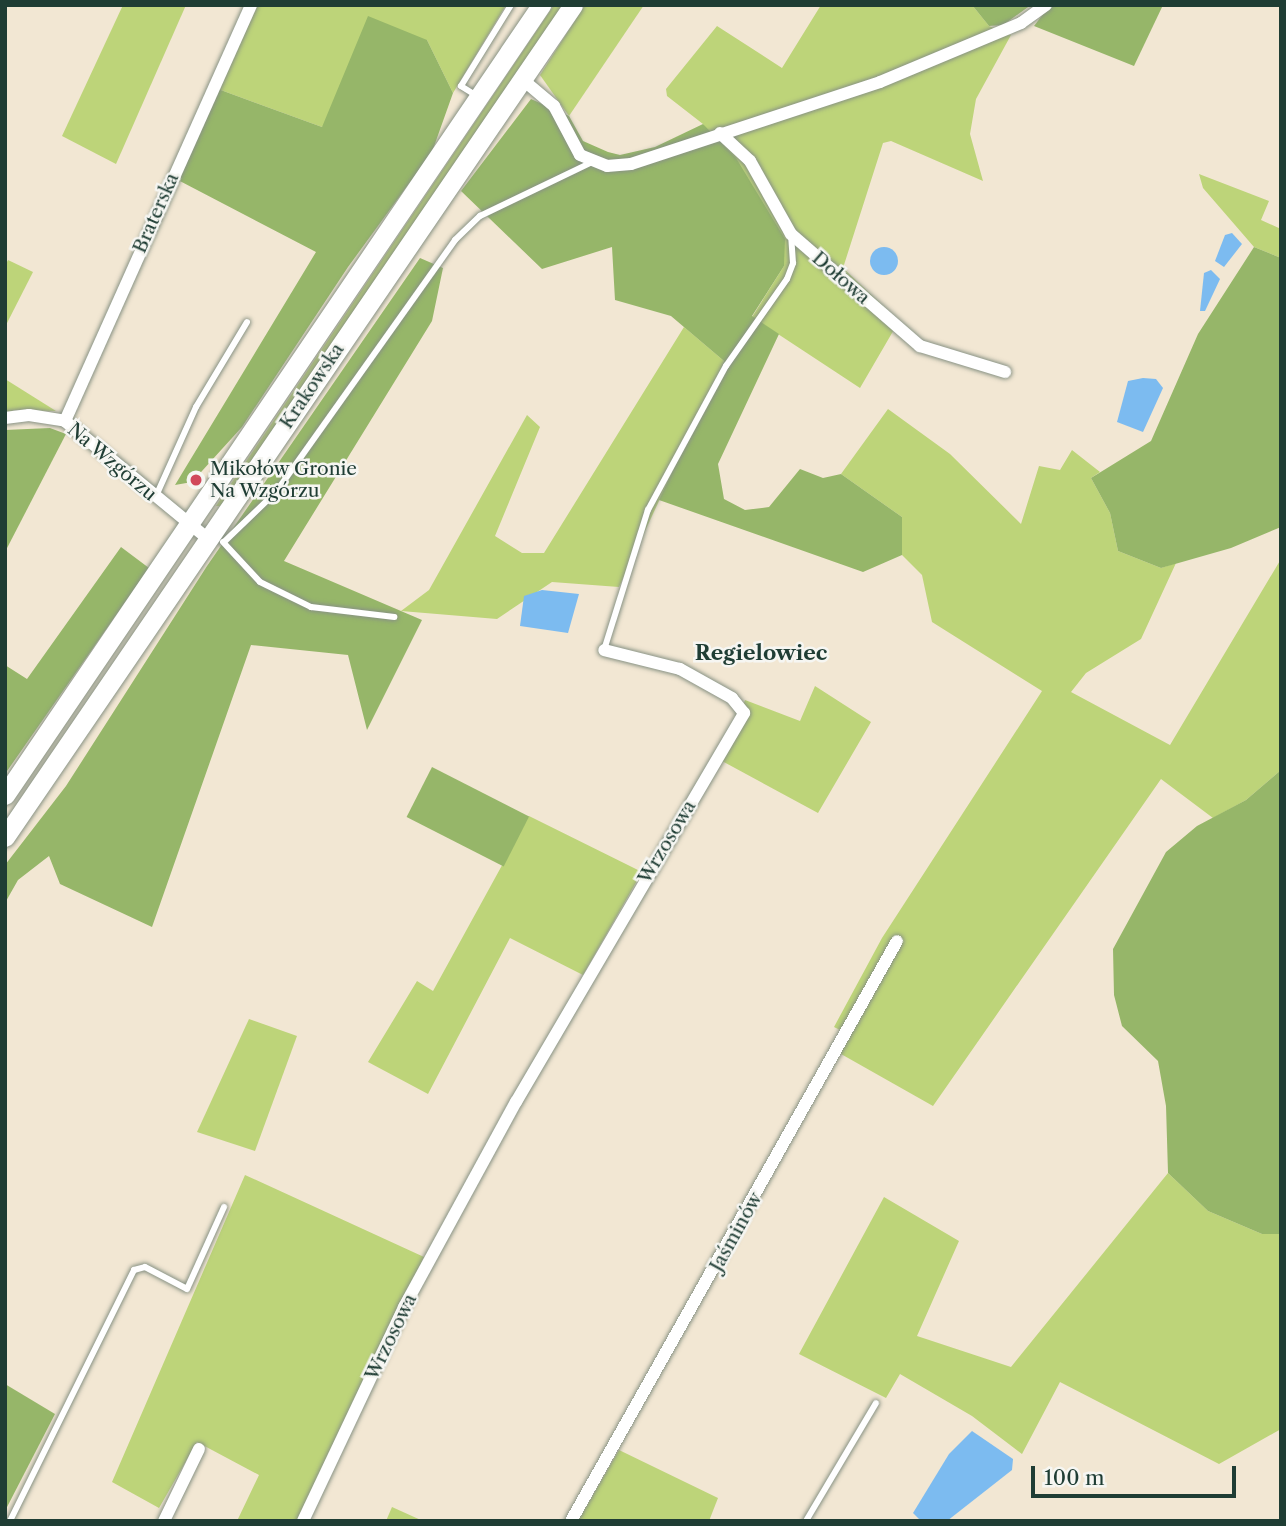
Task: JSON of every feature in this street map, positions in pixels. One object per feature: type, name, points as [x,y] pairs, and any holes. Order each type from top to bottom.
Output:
[{"type":"main road","name":"Krakowska","points":[[5,795],[541,5]]},
{"type":"main road","name":"Krakowska","points":[[5,836],[216,541],[573,5]]},
{"type":"street","name":"Braterska","points":[[65,421],[251,5]]},
{"type":"street","points":[[522,79],[554,106],[580,155],[590,163],[631,164],[880,82],[1021,23],[1046,5]]},
{"type":"street","name":"Dołowa","points":[[720,133],[750,160],[791,234],[920,346],[1005,372]]},
{"type":"street","name":"Na Wzgórzu","points":[[5,418],[29,415],[65,421],[189,526],[216,541]]},
{"type":"street","name":"Wrzosowa","points":[[303,1521],[404,1307],[509,1114],[744,713],[732,698],[680,669],[604,650]]},
{"type":"street","name":"Jaśminów","points":[[571,1521],[897,941]]},
{"type":"street","points":[[164,1521],[199,1449]]},
{"type":"lane","points":[[478,97],[461,86],[510,5]]},
{"type":"lane","points":[[394,617],[311,607],[260,582],[216,541],[276,492],[455,240],[480,216],[590,163]]},
{"type":"lane","name":"Wrzosowa","points":[[604,650],[648,510],[726,366],[787,279],[793,263],[791,234]]},
{"type":"lane","points":[[155,498],[196,407],[247,322]]},
{"type":"lane","points":[[10,1521],[134,1270],[145,1267],[187,1289],[224,1207]]},
{"type":"lane","points":[[806,1521],[876,1403]]},
{"type":"green space","points":[[123,5],[186,5],[116,164],[62,136]]},
{"type":"green space","points":[[258,5],[506,5],[453,93],[427,40],[322,127],[218,89]]},
{"type":"green space","points":[[554,5],[563,5],[221,506],[216,506]]},
{"type":"green space","points":[[585,5],[644,5],[569,116],[540,75]]},
{"type":"green space","points":[[821,5],[972,5],[989,26],[1011,35],[976,99],[970,134],[983,181],[891,141],[883,143],[843,268],[899,321],[860,388],[752,317],[784,266],[703,124],[667,96],[666,89],[717,26],[782,68]]},
{"type":"green space","points":[[972,5],[1031,5],[1003,25],[989,26]]},
{"type":"green space","points":[[1050,5],[1163,5],[1134,66],[1034,26]]},
{"type":"green space","points":[[368,16],[427,40],[453,93],[432,152],[348,267],[242,427],[192,482],[175,485],[316,252],[176,179],[218,89],[322,127]]},
{"type":"green space","points":[[531,99],[569,116],[583,141],[608,152],[620,155],[655,147],[703,124],[736,158],[785,239],[784,266],[752,316],[779,334],[718,464],[724,499],[745,510],[769,507],[800,469],[823,478],[841,474],[902,517],[902,555],[863,572],[659,500],[724,361],[671,316],[615,300],[612,247],[542,269],[461,191]]},
{"type":"green space","points":[[1199,174],[1269,201],[1261,220],[1281,229],[1281,258],[1254,247],[1203,188]]},
{"type":"green space","points":[[1254,247],[1281,258],[1281,527],[1231,548],[1161,568],[1118,551],[1110,513],[1091,478],[1151,441],[1198,334]]},
{"type":"green space","points":[[420,258],[443,268],[432,321],[284,561],[422,620],[367,730],[348,655],[251,645],[152,927],[60,884],[49,856],[18,880],[5,903],[5,865],[66,786],[207,566]]},
{"type":"green space","points":[[8,260],[33,272],[5,327],[5,266]]},
{"type":"green space","points":[[684,327],[724,361],[619,587],[552,582],[497,619],[401,611],[429,590],[527,415],[540,427],[495,536],[522,553],[544,553]]},
{"type":"green space","points":[[5,379],[56,411],[14,410],[5,414]]},
{"type":"green space","points":[[888,409],[950,454],[1021,524],[1039,466],[1060,470],[1072,450],[1100,472],[1091,478],[1110,513],[1118,551],[1161,568],[1176,563],[1141,639],[1086,673],[1071,692],[1170,745],[1281,559],[1281,770],[1246,800],[1213,818],[1161,779],[933,1106],[841,1054],[840,1030],[834,1027],[882,938],[1042,691],[932,622],[922,575],[902,555],[902,517],[841,474]]},
{"type":"green space","points":[[50,428],[66,434],[5,552],[5,430]]},
{"type":"green space","points":[[121,547],[149,568],[5,774],[5,665],[27,679]]},
{"type":"green space","points":[[815,686],[871,722],[818,813],[722,761],[745,700],[800,721]]},
{"type":"green space","points":[[432,767],[529,816],[504,866],[407,817]]},
{"type":"green space","points":[[1281,770],[1281,1234],[1262,1234],[1208,1211],[1168,1173],[1166,1106],[1158,1061],[1122,1026],[1114,995],[1113,949],[1166,852],[1197,826],[1246,800]]},
{"type":"green space","points":[[529,816],[642,872],[583,975],[510,938],[428,1094],[368,1062],[417,981],[433,991]]},
{"type":"green space","points":[[249,1019],[297,1036],[255,1151],[197,1132]]},
{"type":"green space","points":[[1168,1173],[1208,1211],[1262,1234],[1281,1234],[1281,1429],[1219,1464],[1060,1382],[1022,1454],[972,1416],[900,1374],[886,1398],[799,1354],[884,1197],[959,1241],[917,1336],[1011,1367]]},
{"type":"green space","points":[[245,1175],[424,1257],[297,1521],[237,1521],[259,1475],[197,1442],[159,1508],[112,1482]]},
{"type":"green space","points":[[5,1384],[55,1414],[5,1511]]},
{"type":"green space","points":[[619,1450],[718,1498],[709,1521],[578,1521]]},
{"type":"green space","points":[[392,1507],[423,1521],[386,1521]]},
{"type":"water","points":[[1232,233],[1242,244],[1224,267],[1215,261],[1225,235]]},
{"type":"water","points":[[884,247],[894,251],[898,261],[894,271],[884,275],[874,271],[870,261],[874,251]]},
{"type":"water","points":[[1211,270],[1220,279],[1205,311],[1200,311],[1204,273]]},
{"type":"water","points":[[1156,379],[1163,388],[1143,432],[1117,422],[1128,381]]},
{"type":"water","points":[[542,590],[579,594],[568,633],[520,626],[524,596]]},
{"type":"water","points":[[972,1431],[1013,1459],[1012,1470],[947,1521],[921,1521],[913,1513],[949,1454]]},
{"type":"place","name":"Mikołów Gronie Na Wzgórzu","points":[[196,480]]},
{"type":"district","name":"Regielowiec","points":[[761,653]]}]
